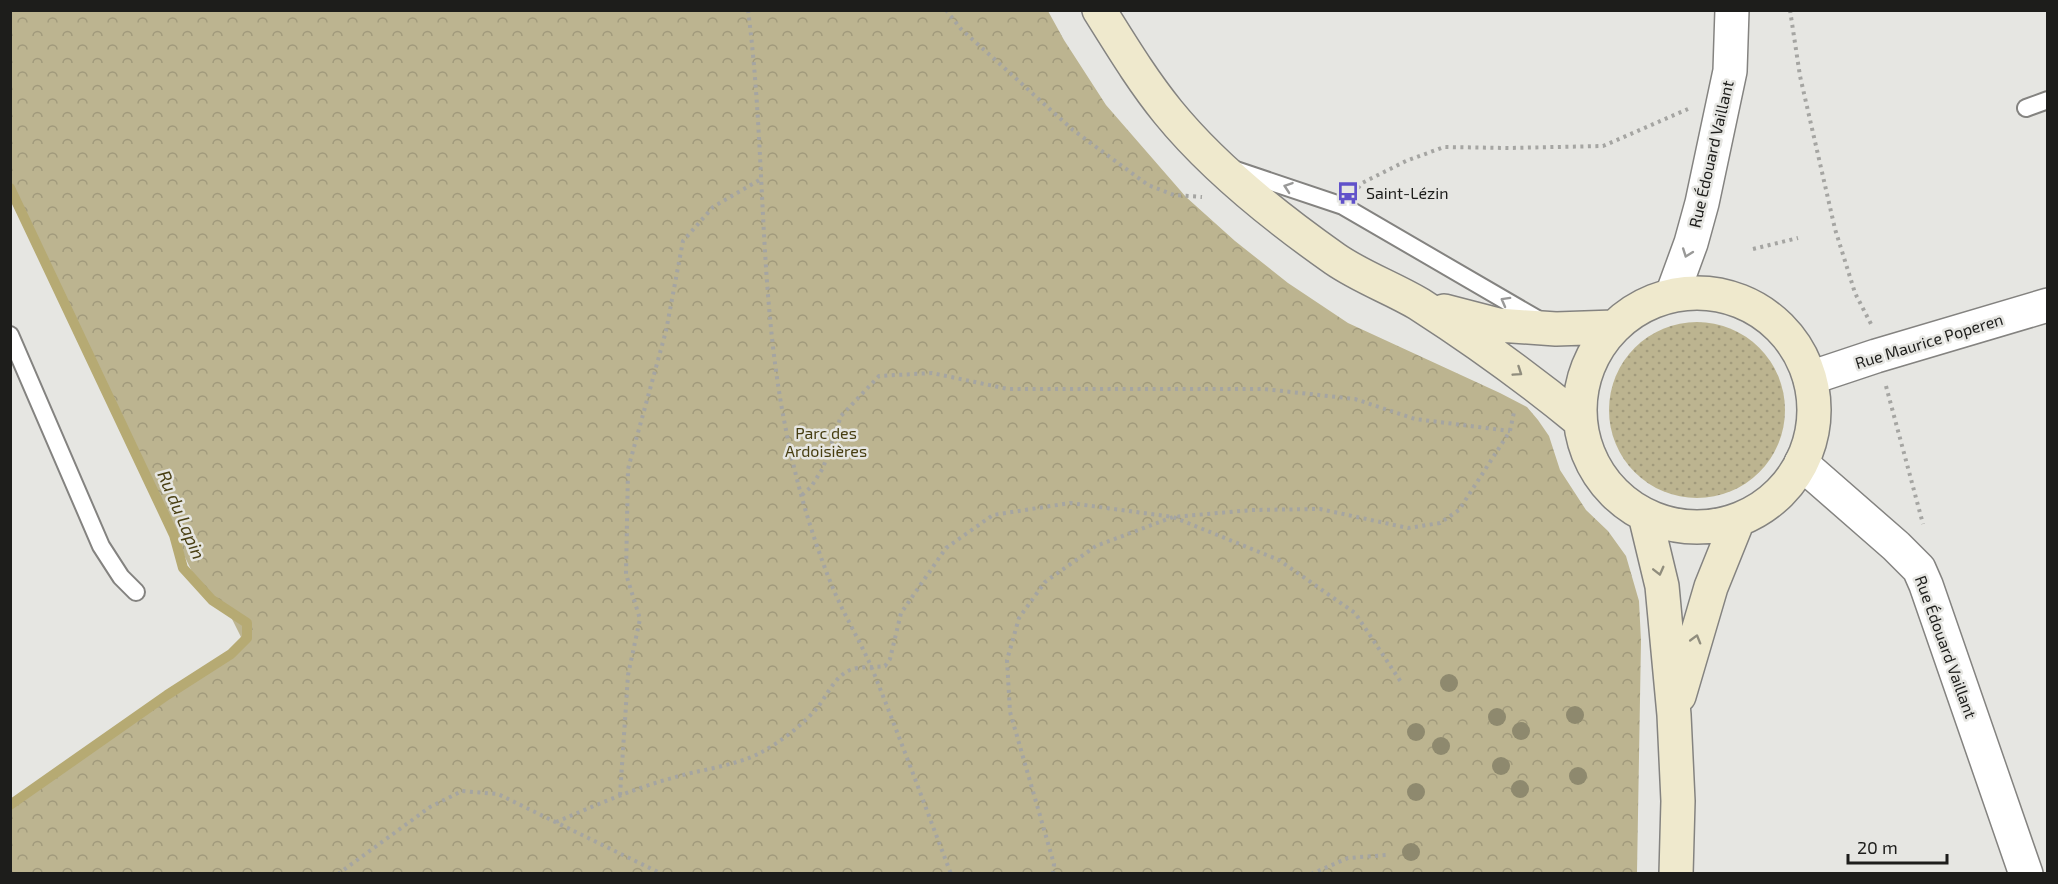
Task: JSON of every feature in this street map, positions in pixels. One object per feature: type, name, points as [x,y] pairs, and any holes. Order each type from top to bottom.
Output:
[{"type":"main road","points":[[1099,10],[1130,60],[1169,113],[1217,163],[1273,212],[1337,260],[1418,304],[1533,381],[1581,422]]},
{"type":"main road","points":[[1709,293],[1734,298],[1769,317],[1790,338],[1802,357],[1813,392],[1814,422],[1808,450],[1785,488],[1775,498],[1738,520],[1707,527],[1675,525],[1645,514],[1614,493],[1598,473],[1586,448],[1581,422],[1581,396],[1587,370],[1598,347],[1614,327],[1635,310],[1659,298],[1672,295],[1709,293]]},
{"type":"main road","points":[[1418,304],[1498,325],[1556,329],[1614,327]]},
{"type":"main road","points":[[1645,514],[1662,586],[1674,715],[1678,801],[1677,873]]},
{"type":"main road","points":[[1674,715],[1711,587],[1738,520]]},
{"type":"street","name":"Rue Édouard Vaillant","points":[[1672,295],[1702,203],[1730,71],[1732,10]]},
{"type":"street","name":"Rue Maurice Poperen","points":[[1810,378],[2048,305]]},
{"type":"street","name":"Rue Édouard Vaillant","points":[[1802,463],[1896,546],[1919,570],[2026,873]]},
{"type":"lane","points":[[2026,108],[2048,100]]},
{"type":"lane","points":[[1217,163],[1343,206],[1556,329]]},
{"type":"lane","points":[[10,334],[97,538],[121,577],[136,592]]},
{"type":"path","points":[[748,10],[754,51],[766,262],[778,386],[785,426],[802,496],[831,583],[872,669],[951,873]]},
{"type":"path","points":[[946,10],[961,28],[1073,130],[1148,185],[1174,195],[1208,198]]},
{"type":"path","points":[[1790,10],[1800,76],[1835,230],[1855,293],[1871,322],[1876,356],[1888,392],[1924,529]]},
{"type":"path","points":[[1343,206],[1362,183],[1406,161],[1444,147],[1603,146],[1696,105]]},
{"type":"path","points":[[620,795],[628,675],[640,619],[626,574],[628,469],[666,331],[683,241],[713,207],[761,179]]},
{"type":"path","points":[[1753,249],[1798,237]]},
{"type":"path","points":[[802,496],[811,487],[823,468],[841,416],[879,376],[933,373],[1008,390],[1264,389],[1355,399],[1415,419],[1510,431]]},
{"type":"path","points":[[1053,873],[1054,864],[1010,712],[1007,660],[1019,618],[1045,582],[1096,546],[1173,518],[1252,510],[1320,509],[1408,528],[1440,523],[1459,510],[1510,431],[1517,404]]},
{"type":"path","points":[[556,822],[620,795],[759,753],[801,725],[839,678],[850,670],[885,666],[890,659],[901,613],[946,548],[993,515],[1070,503],[1173,518],[1279,560],[1355,612],[1401,682]]},
{"type":"path","points":[[338,873],[430,807],[462,791],[498,794],[662,873]]},
{"type":"path","points":[[1311,873],[1348,858],[1387,855]]},
{"type":"green space","name":"Parc des Ardoisières","points":[[11,10],[1048,11],[1106,105],[1186,197],[1235,241],[1288,283],[1348,323],[1527,407],[1549,436],[1560,470],[1586,510],[1608,531],[1626,556],[1639,601],[1641,641],[1637,873],[11,873],[11,808],[163,703],[238,646],[241,637],[231,617],[212,602],[196,580],[11,200]]},
{"type":"green space","points":[[1697,322],[1731,329],[1746,337],[1759,348],[1770,361],[1778,376],[1785,410],[1778,444],[1770,459],[1759,472],[1746,483],[1731,491],[1697,498],[1663,491],[1648,483],[1635,472],[1624,459],[1616,444],[1609,410],[1616,376],[1624,361],[1635,348],[1648,337],[1663,329]]},
{"type":"waterway","name":"Ru du Lapin","points":[[10,188],[174,535],[183,568],[212,600],[247,623],[247,638],[231,654],[167,695],[10,805]]},
{"type":"place","name":"Saint-Lézin","points":[[1348,193]]}]
